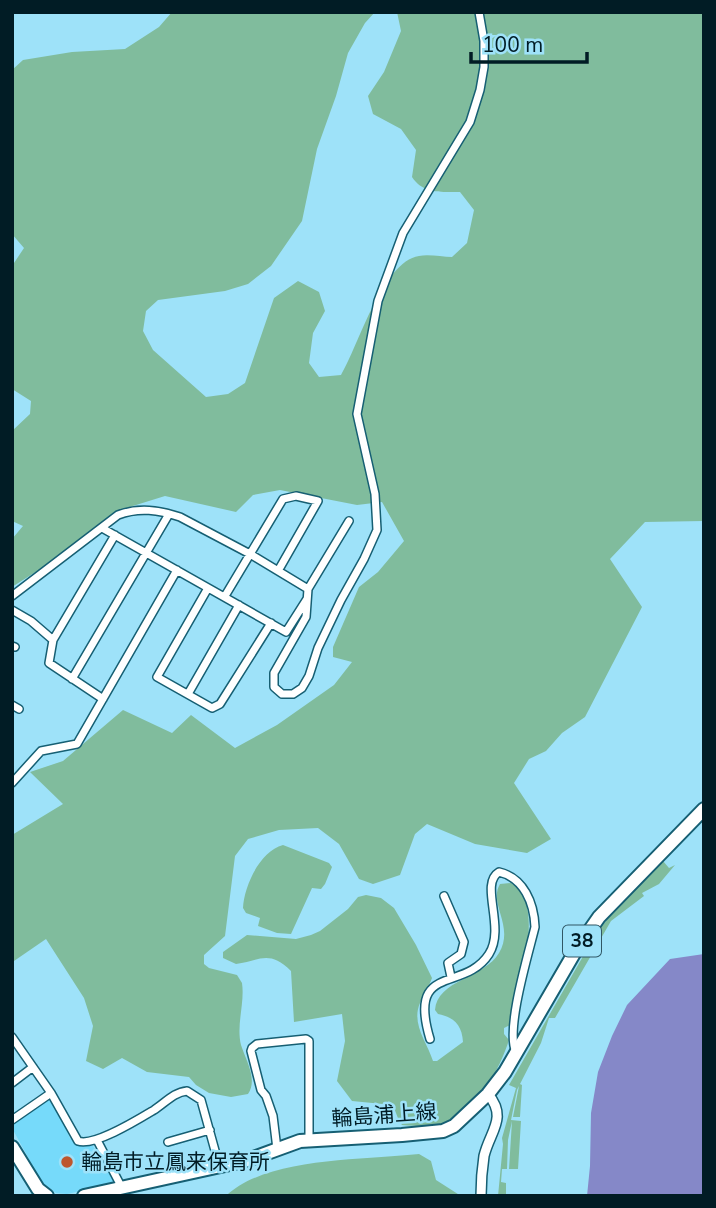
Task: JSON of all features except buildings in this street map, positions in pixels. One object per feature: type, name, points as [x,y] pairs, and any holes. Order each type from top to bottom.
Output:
[{"type":"main road","name":"輪島浦上線","points":[[84,1196],[126,1190],[248,1160],[309,1140],[402,1135],[448,1129],[460,1123],[505,1072],[576,950],[599,917],[704,809]]},
{"type":"main road","points":[[12,1147],[38,1189],[47,1196]]},
{"type":"street","points":[[307,594],[306,617],[274,673],[274,687],[282,694],[293,694],[305,684],[318,648],[377,530],[375,494],[357,414],[378,301],[403,233],[470,122],[484,66],[480,12]]},
{"type":"street","points":[[225,596],[282,499],[296,496],[318,502],[278,571]]},
{"type":"street","points":[[12,596],[118,515],[133,509],[169,513],[250,554],[278,571],[307,594]]},
{"type":"street","points":[[72,679],[169,513]]},
{"type":"street","points":[[102,528],[286,632],[349,522]]},
{"type":"street","points":[[103,699],[49,663],[53,640],[115,535]]},
{"type":"street","points":[[12,783],[41,751],[77,744],[177,570]]},
{"type":"street","points":[[208,588],[157,677],[212,708],[220,704],[271,623]]},
{"type":"street","points":[[188,694],[239,605]]},
{"type":"street","points":[[12,610],[31,621],[53,640]]},
{"type":"street","points":[[430,1040],[424,1019],[425,1000],[436,986],[479,966],[490,952],[496,926],[490,884],[497,873],[518,880],[530,901],[535,927],[513,1025],[513,1047],[516,1053]]},
{"type":"street","points":[[444,896],[464,942],[461,954],[447,963],[451,977]]},
{"type":"street","points":[[13,1039],[51,1093],[78,1141],[84,1143],[97,1140],[182,1091],[192,1093],[201,1100],[219,1165]]},
{"type":"street","points":[[277,1149],[273,1116],[267,1096],[261,1090],[251,1051],[257,1044],[306,1039],[309,1041],[309,1140]]},
{"type":"street","points":[[12,1083],[33,1067]]},
{"type":"street","points":[[12,1120],[51,1093]]},
{"type":"street","points":[[481,1196],[485,1154],[498,1118],[497,1108],[488,1094]]},
{"type":"street","points":[[168,1142],[209,1130]]},
{"type":"street","points":[[97,1140],[126,1190]]},
{"type":"shaded area","points":[[704,954],[704,1196],[587,1196],[591,1113],[598,1072],[612,1036],[627,1005],[670,959]]},
{"type":"shaded area","name":"輪島市立鳳来保育所","points":[[48,1099],[54,1102],[70,1138],[80,1146],[93,1146],[117,1183],[67,1194],[56,1193],[42,1183],[12,1128],[12,1123]]},
{"type":"green space","points":[[172,12],[375,12],[365,23],[348,53],[317,149],[302,221],[271,266],[248,284],[225,291],[158,300],[146,311],[143,331],[153,350],[206,397],[228,394],[245,383],[274,298],[298,281],[319,292],[325,311],[313,333],[309,363],[319,377],[341,375],[373,306],[394,273],[406,262],[419,256],[452,257],[467,243],[474,210],[460,192],[433,191],[416,183],[412,177],[416,150],[401,129],[373,114],[368,96],[384,72],[401,31],[397,12],[704,12],[704,521],[645,522],[610,559],[642,607],[585,717],[562,733],[546,751],[529,759],[514,783],[551,839],[527,853],[475,844],[427,824],[415,834],[400,875],[373,884],[359,879],[339,844],[318,828],[279,830],[248,839],[235,856],[225,936],[204,955],[204,964],[209,968],[237,975],[242,983],[240,1037],[252,1082],[248,1094],[231,1097],[209,1093],[189,1077],[147,1072],[122,1058],[103,1069],[86,1061],[93,1026],[84,998],[46,939],[14,961],[12,958],[12,835],[63,804],[30,772],[63,761],[123,710],[172,733],[191,715],[235,748],[277,725],[334,685],[352,662],[333,657],[333,647],[359,587],[378,572],[404,541],[382,502],[357,505],[280,490],[253,495],[236,512],[165,496],[120,510],[59,557],[12,587],[12,539],[23,526],[12,521],[12,431],[30,414],[31,401],[12,389],[12,266],[24,248],[12,234],[12,70],[23,60],[72,52],[125,49],[159,27]]},
{"type":"green space","points":[[283,845],[329,863],[332,867],[321,889],[312,888],[291,934],[277,933],[258,926],[260,918],[246,913],[243,908],[246,890],[260,862],[267,854]]},
{"type":"green space","points":[[663,861],[669,868],[675,865],[659,884],[642,893],[644,896],[611,921],[555,1018],[549,1018],[541,1043],[520,1084],[520,1117],[513,1117],[519,1086],[517,1090],[511,1120],[521,1121],[518,1169],[509,1169],[512,1121],[507,1169],[502,1169],[501,1182],[506,1183],[506,1196],[498,1196],[502,1138],[516,1088],[509,1085],[597,932],[629,893]]},
{"type":"green space","points":[[511,883],[522,893],[529,928],[523,971],[510,1025],[504,1028],[504,1034],[509,1040],[486,1088],[468,1109],[442,1125],[402,1125],[393,1105],[352,1101],[337,1081],[345,1041],[342,1014],[294,1022],[291,971],[270,958],[236,964],[223,958],[223,952],[247,935],[296,939],[311,935],[348,909],[358,897],[366,895],[381,898],[394,908],[432,978],[420,1003],[417,1018],[433,1061],[437,1061],[463,1042],[456,1023],[435,1010],[438,1000],[452,985],[483,968],[499,953],[504,934],[497,892],[500,884]]},
{"type":"green space","points":[[419,1154],[431,1161],[436,1180],[461,1196],[226,1196],[244,1183],[290,1167]]},
{"type":"place","name":"輪島市立鳳来保育所","points":[[67,1162]]}]
